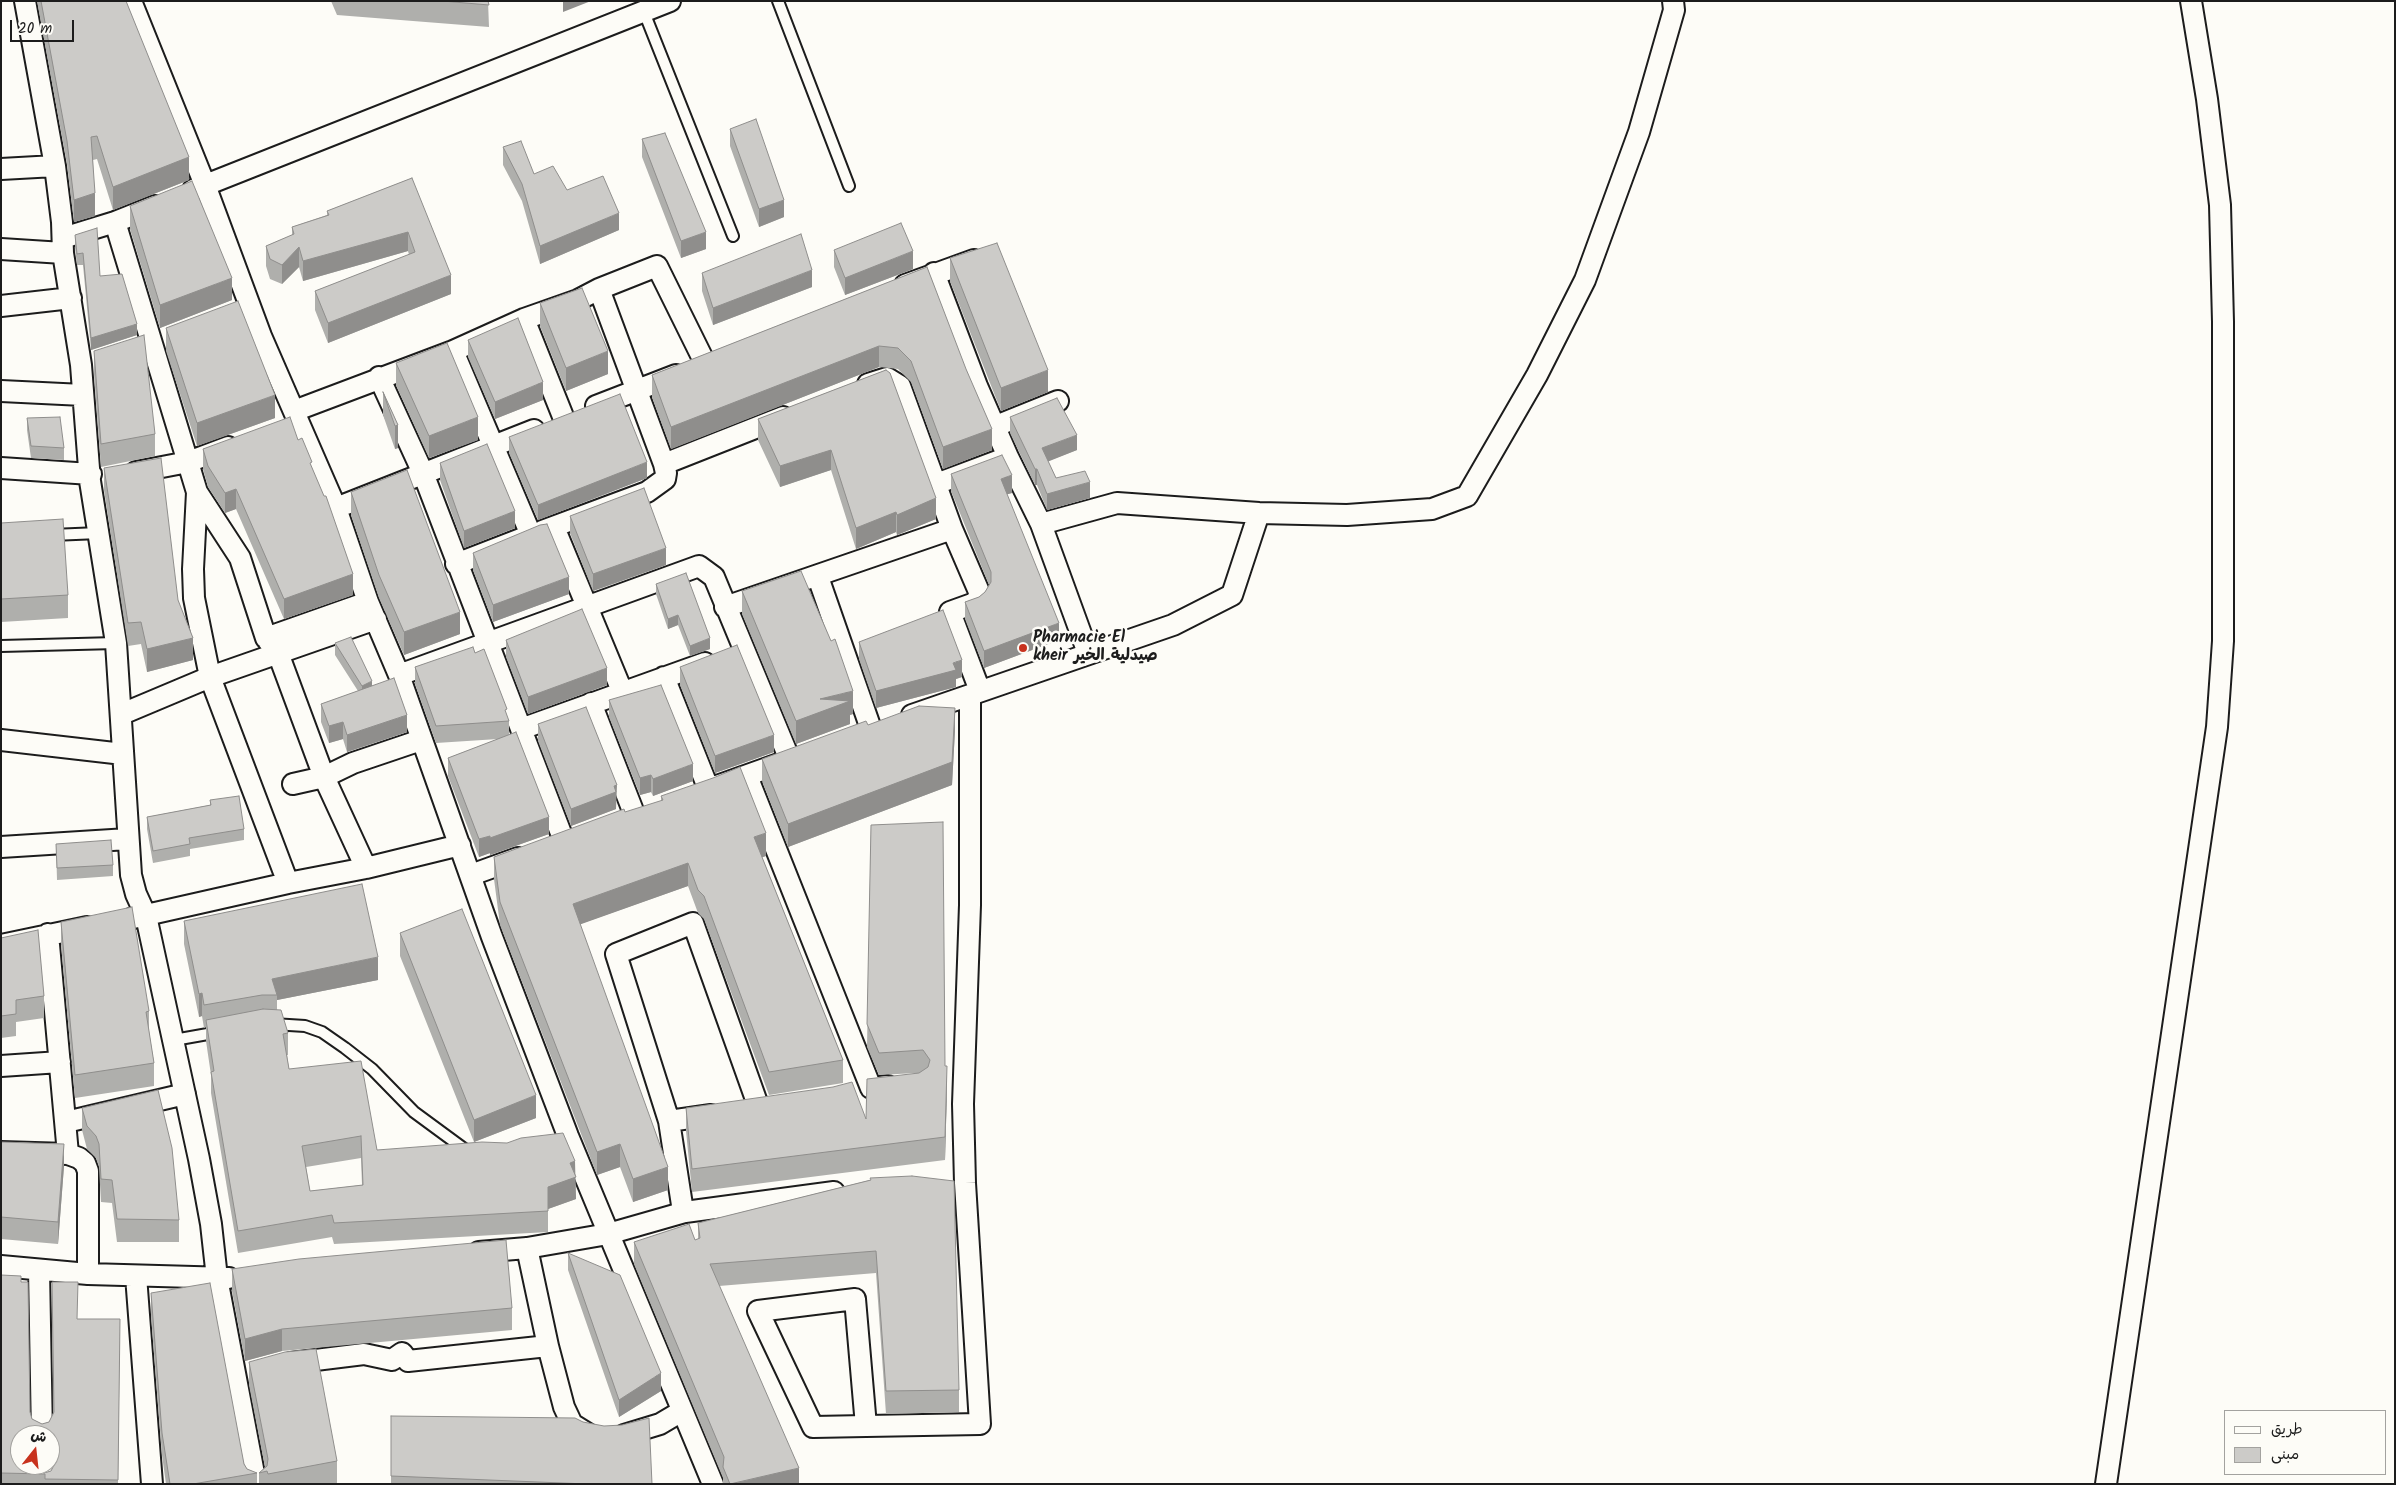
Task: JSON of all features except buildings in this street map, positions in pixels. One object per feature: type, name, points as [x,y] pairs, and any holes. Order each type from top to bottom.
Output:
[{"type":"street","points":[[25,1],[54,166],[63,245],[72,298],[90,362],[83,396],[102,477],[99,532],[116,642],[122,714],[128,840],[132,875],[136,894],[146,916],[174,1040],[211,1224],[217,1278],[255,1371],[256,1484]]},
{"type":"street","points":[[131,1],[205,185],[241,309],[261,336],[292,420],[336,508],[372,610],[399,675],[563,1138],[608,1234],[713,1484]]},
{"type":"street","points":[[1,249],[63,245],[205,185],[670,1]]},
{"type":"street","points":[[1041,524],[1117,503],[1259,514],[1347,515],[1432,509],[1467,496],[1538,374],[1585,280],[1639,132],[1674,10],[1674,1]]},
{"type":"street","points":[[2106,1484],[2217,727],[2222,641],[2223,322],[2220,206],[2207,99],[2191,1]]},
{"type":"street","points":[[1,169],[54,166]]},
{"type":"street","points":[[115,222],[197,492],[240,558],[272,646],[324,777],[366,868]]},
{"type":"street","points":[[891,290],[934,273],[989,256]]},
{"type":"street","points":[[292,420],[379,377],[452,351],[524,319],[578,300],[599,289],[657,266],[714,360],[336,508]]},
{"type":"street","points":[[934,273],[977,386],[1008,457],[1041,524],[1088,653]]},
{"type":"street","points":[[456,564],[647,492],[665,479],[664,464],[599,289]]},
{"type":"street","points":[[1,306],[72,298]]},
{"type":"street","points":[[524,319],[564,419]]},
{"type":"street","points":[[452,351],[494,445],[531,535]]},
{"type":"street","points":[[379,377],[422,473],[521,729],[557,844],[471,875]]},
{"type":"street","points":[[846,392],[883,378],[897,382],[952,529],[980,594],[975,602],[941,615],[975,693],[963,1104],[957,1183],[980,1424],[813,1427],[758,1311],[855,1299],[866,1426]]},
{"type":"street","points":[[1,391],[83,396]]},
{"type":"street","points":[[996,426],[1058,401]]},
{"type":"street","points":[[664,464],[801,410]]},
{"type":"street","points":[[1,468],[102,477],[188,462],[249,440]]},
{"type":"street","points":[[936,484],[1008,457]]},
{"type":"street","points":[[197,492],[193,569],[194,598],[210,677],[288,883]]},
{"type":"street","points":[[818,577],[853,649],[878,727],[1173,625],[1232,595],[1259,514]]},
{"type":"street","points":[[554,527],[622,691]]},
{"type":"street","points":[[726,608],[952,529]]},
{"type":"street","points":[[399,675],[699,566],[714,577],[742,647],[799,757],[699,793],[664,678]]},
{"type":"street","points":[[122,714],[210,677],[272,646],[372,610]]},
{"type":"street","points":[[521,729],[622,691],[664,678],[742,647]]},
{"type":"street","points":[[592,703],[635,816]]},
{"type":"street","points":[[1,740],[123,754]]},
{"type":"street","points":[[293,784],[324,777],[352,763],[421,740]]},
{"type":"street","points":[[747,776],[862,1089],[910,1084]]},
{"type":"street","points":[[1,847],[128,840]]},
{"type":"street","points":[[1,945],[48,934],[146,916],[288,883],[366,868],[460,845]]},
{"type":"street","points":[[670,1121],[768,1107],[693,923],[616,954],[670,1121],[682,1205],[685,1212]]},
{"type":"street","points":[[48,934],[68,1154]]},
{"type":"street","points":[[1,1066],[60,1062]]},
{"type":"street","points":[[66,1122],[185,1094]]},
{"type":"street","points":[[1,1152],[68,1154],[79,1158],[85,1163],[88,1171],[88,1274]]},
{"type":"street","points":[[460,1254],[527,1248],[608,1234],[685,1212],[855,1190]]},
{"type":"street","points":[[527,1248],[548,1346],[564,1407],[572,1424],[585,1433],[604,1437],[621,1436],[660,1424],[682,1411]]},
{"type":"street","points":[[1,1266],[88,1274],[136,1276],[217,1278],[251,1276]]},
{"type":"street","points":[[39,1270],[42,1425]]},
{"type":"street","points":[[136,1276],[152,1484]]},
{"type":"street","points":[[255,1371],[364,1354],[392,1360],[402,1353],[408,1361],[548,1346]]},
{"type":"lane","points":[[778,1],[849,186]]},
{"type":"lane","points":[[644,12],[733,236]]},
{"type":"lane","points":[[40,536],[99,532]]},
{"type":"lane","points":[[1,646],[116,642]]},
{"type":"lane","points":[[263,1024],[305,1026],[322,1032],[372,1069],[414,1112],[466,1151],[475,1154]]},
{"type":"lane","points":[[174,1040],[233,1029]]},
{"type":"place","name":"Pharmacie El kheir صيدلية الخير","points":[[1023,648]]}]
